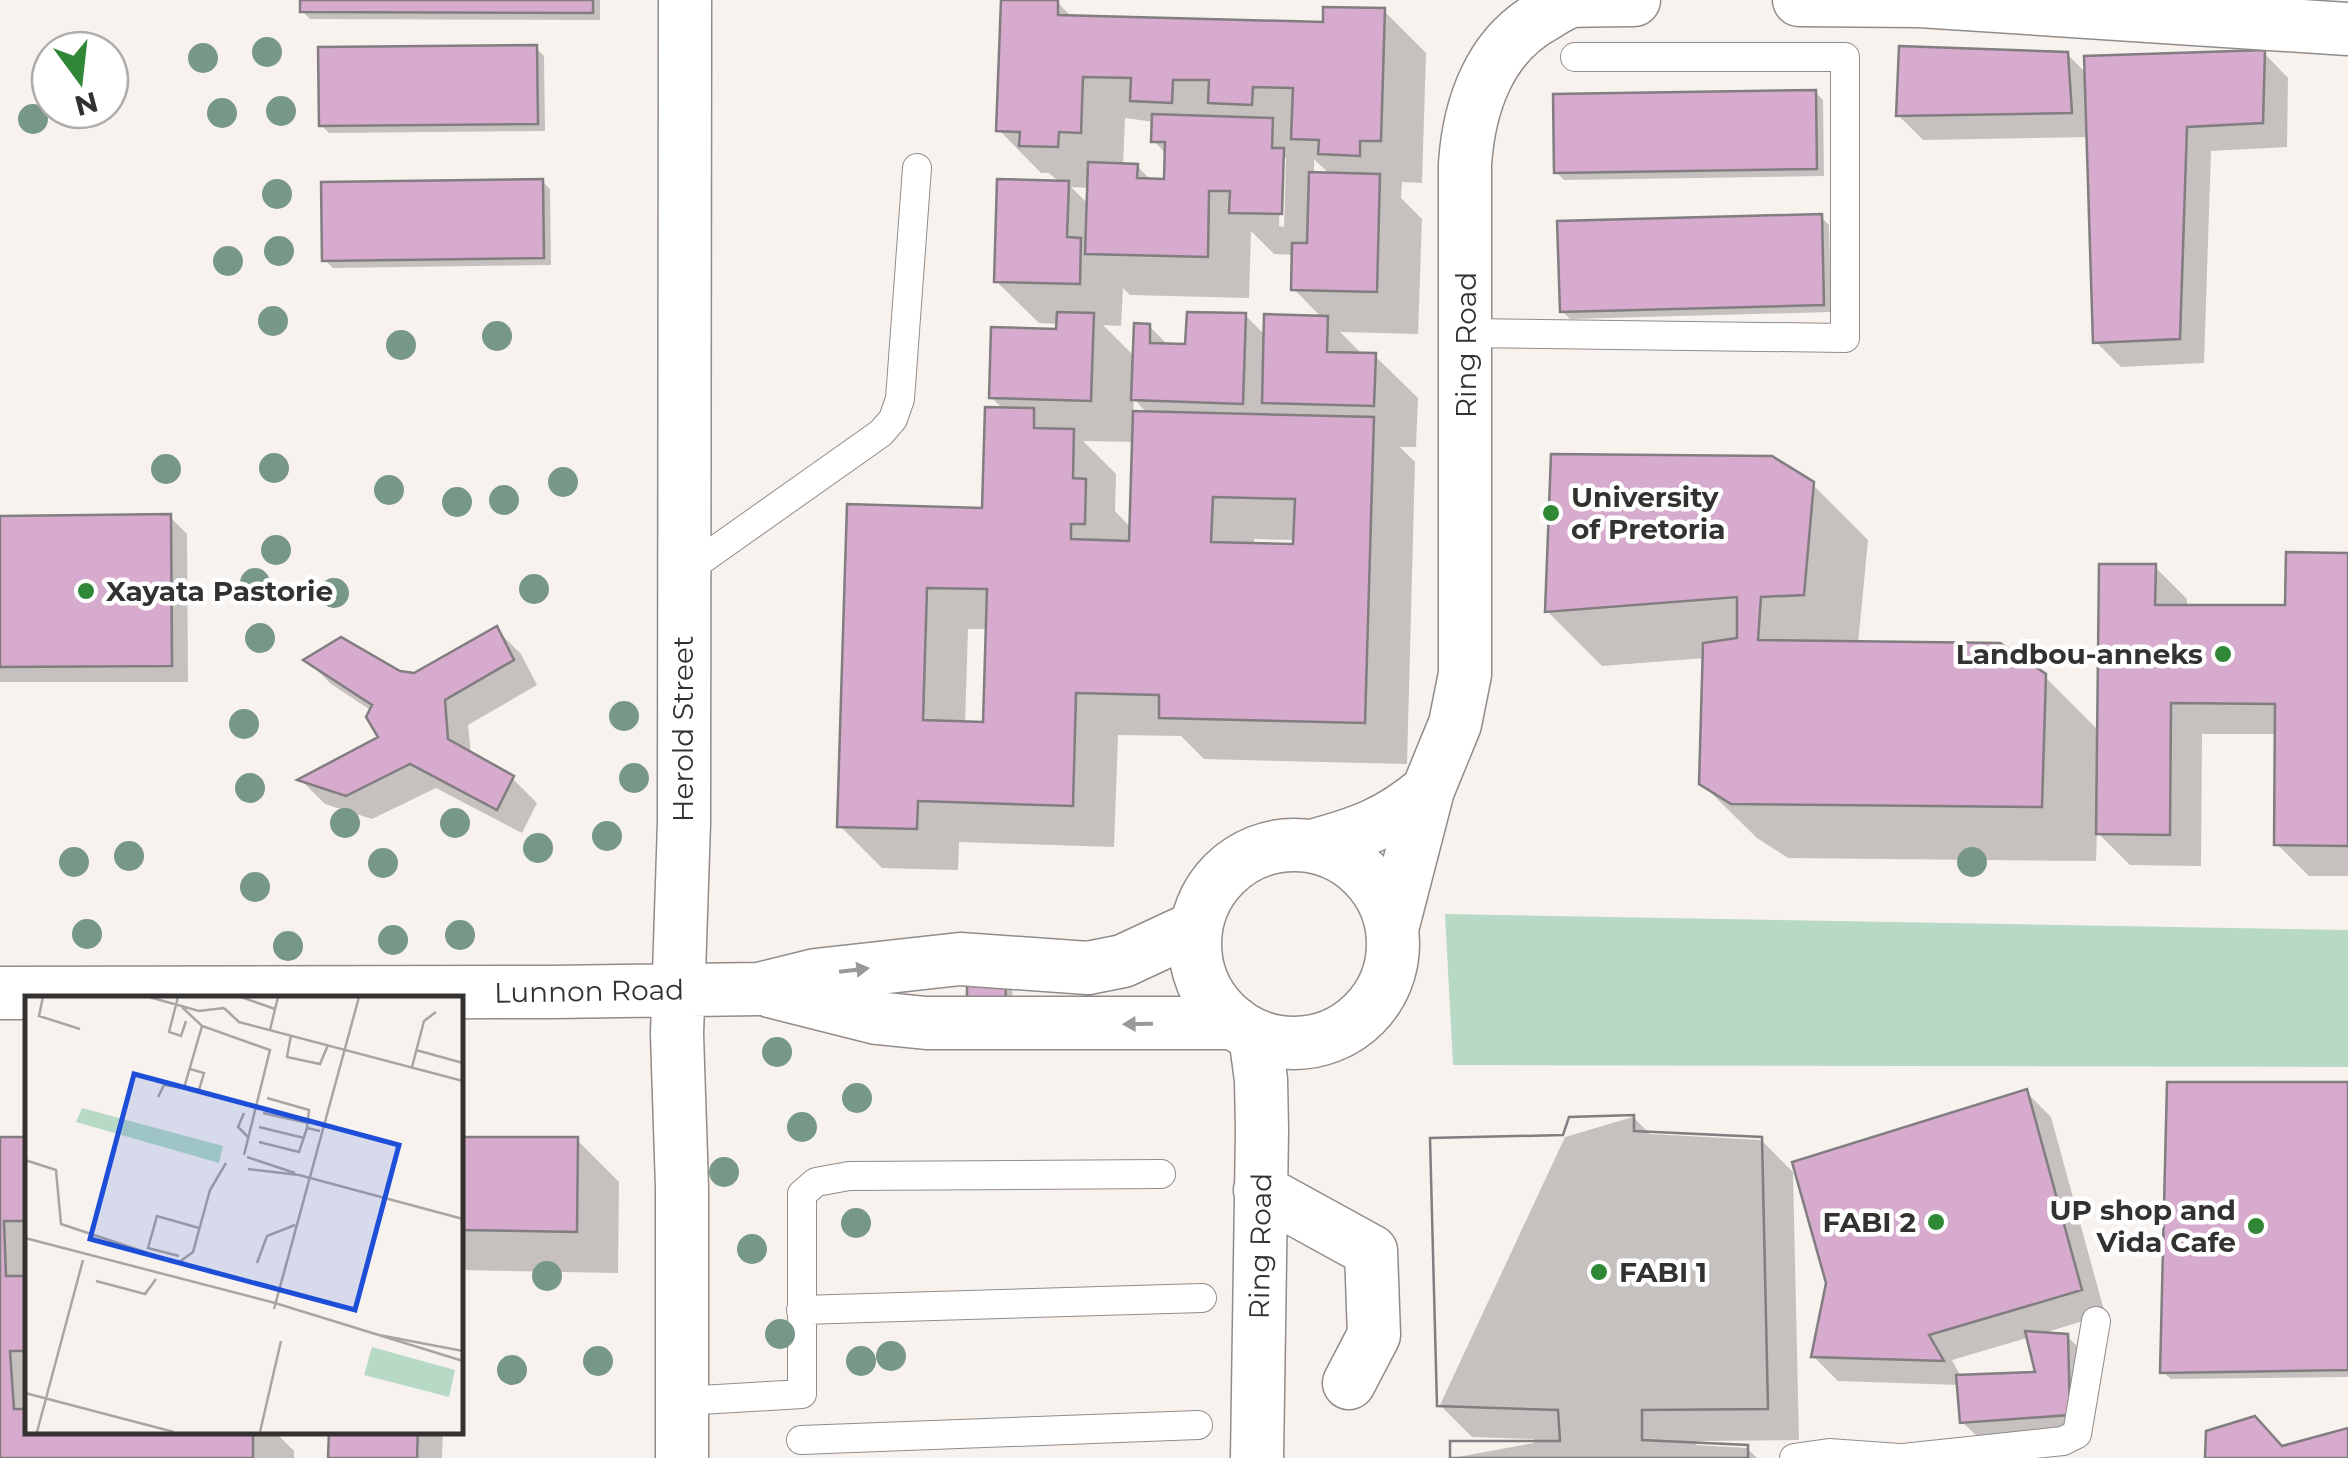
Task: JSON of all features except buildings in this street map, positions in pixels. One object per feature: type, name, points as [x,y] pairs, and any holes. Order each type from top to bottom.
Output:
[{"type":"street","name":"Herold Street","points":[[682,1458],[678,990],[684,824],[685,0]]},
{"type":"street","name":"Ring Road","points":[[1392,929],[1428,790],[1456,724],[1465,674],[1464,164],[1468,122],[1480,88],[1500,54],[1532,22],[1570,2],[1634,0]]},
{"type":"street","points":[[1799,0],[1920,1],[2348,29]]},
{"type":"street","points":[[1312,846],[1332,852],[1366,875],[1378,891],[1392,929],[1390,968],[1374,1003],[1344,1029],[1312,1041],[1284,1042],[1245,1029],[1215,1004],[1202,980],[1196,954],[1196,927],[1210,891],[1237,863],[1274,847],[1312,846],[1378,825],[1428,790]]},
{"type":"street","name":"Lunnon Road","points":[[0,993],[759,988],[816,975],[960,958],[1088,968],[1123,961],[1196,927]]},
{"type":"street","name":"Lunnon Road","points":[[759,988],[878,1018],[926,1024],[1245,1029]]},
{"type":"street","name":"Ring Road","points":[[1245,1029],[1262,1097],[1257,1458]]},
{"type":"street","points":[[1260,1190],[1371,1252],[1374,1336],[1349,1383]]},
{"type":"lane","points":[[1466,333],[1845,338],[1845,57],[1576,56]]},
{"type":"lane","points":[[683,572],[881,433],[893,418],[900,400],[917,168]]},
{"type":"lane","points":[[1161,1174],[849,1176],[816,1182],[802,1194],[802,1449],[1198,1426]]},
{"type":"lane","points":[[801,1310],[1202,1298]]},
{"type":"lane","points":[[1794,1458],[1829,1452],[1901,1458],[2063,1442],[2076,1434],[2096,1321]]},
{"type":"lane","points":[[683,1402],[802,1394]]},
{"type":"green space","points":[[1445,914],[2348,930],[2348,1067],[1453,1065]]},
{"type":"place","name":"University of Pretoria","points":[[1551,513]]},
{"type":"place","name":"Xayata Pastorie","points":[[86,591]]},
{"type":"place","name":"Landbou-anneks","points":[[2223,654]]},
{"type":"place","name":"FABI 2","points":[[1936,1222]]},
{"type":"place","name":"UP shop and Vida Cafe","points":[[2256,1226]]},
{"type":"place","name":"FABI 1","points":[[1599,1272]]}]
